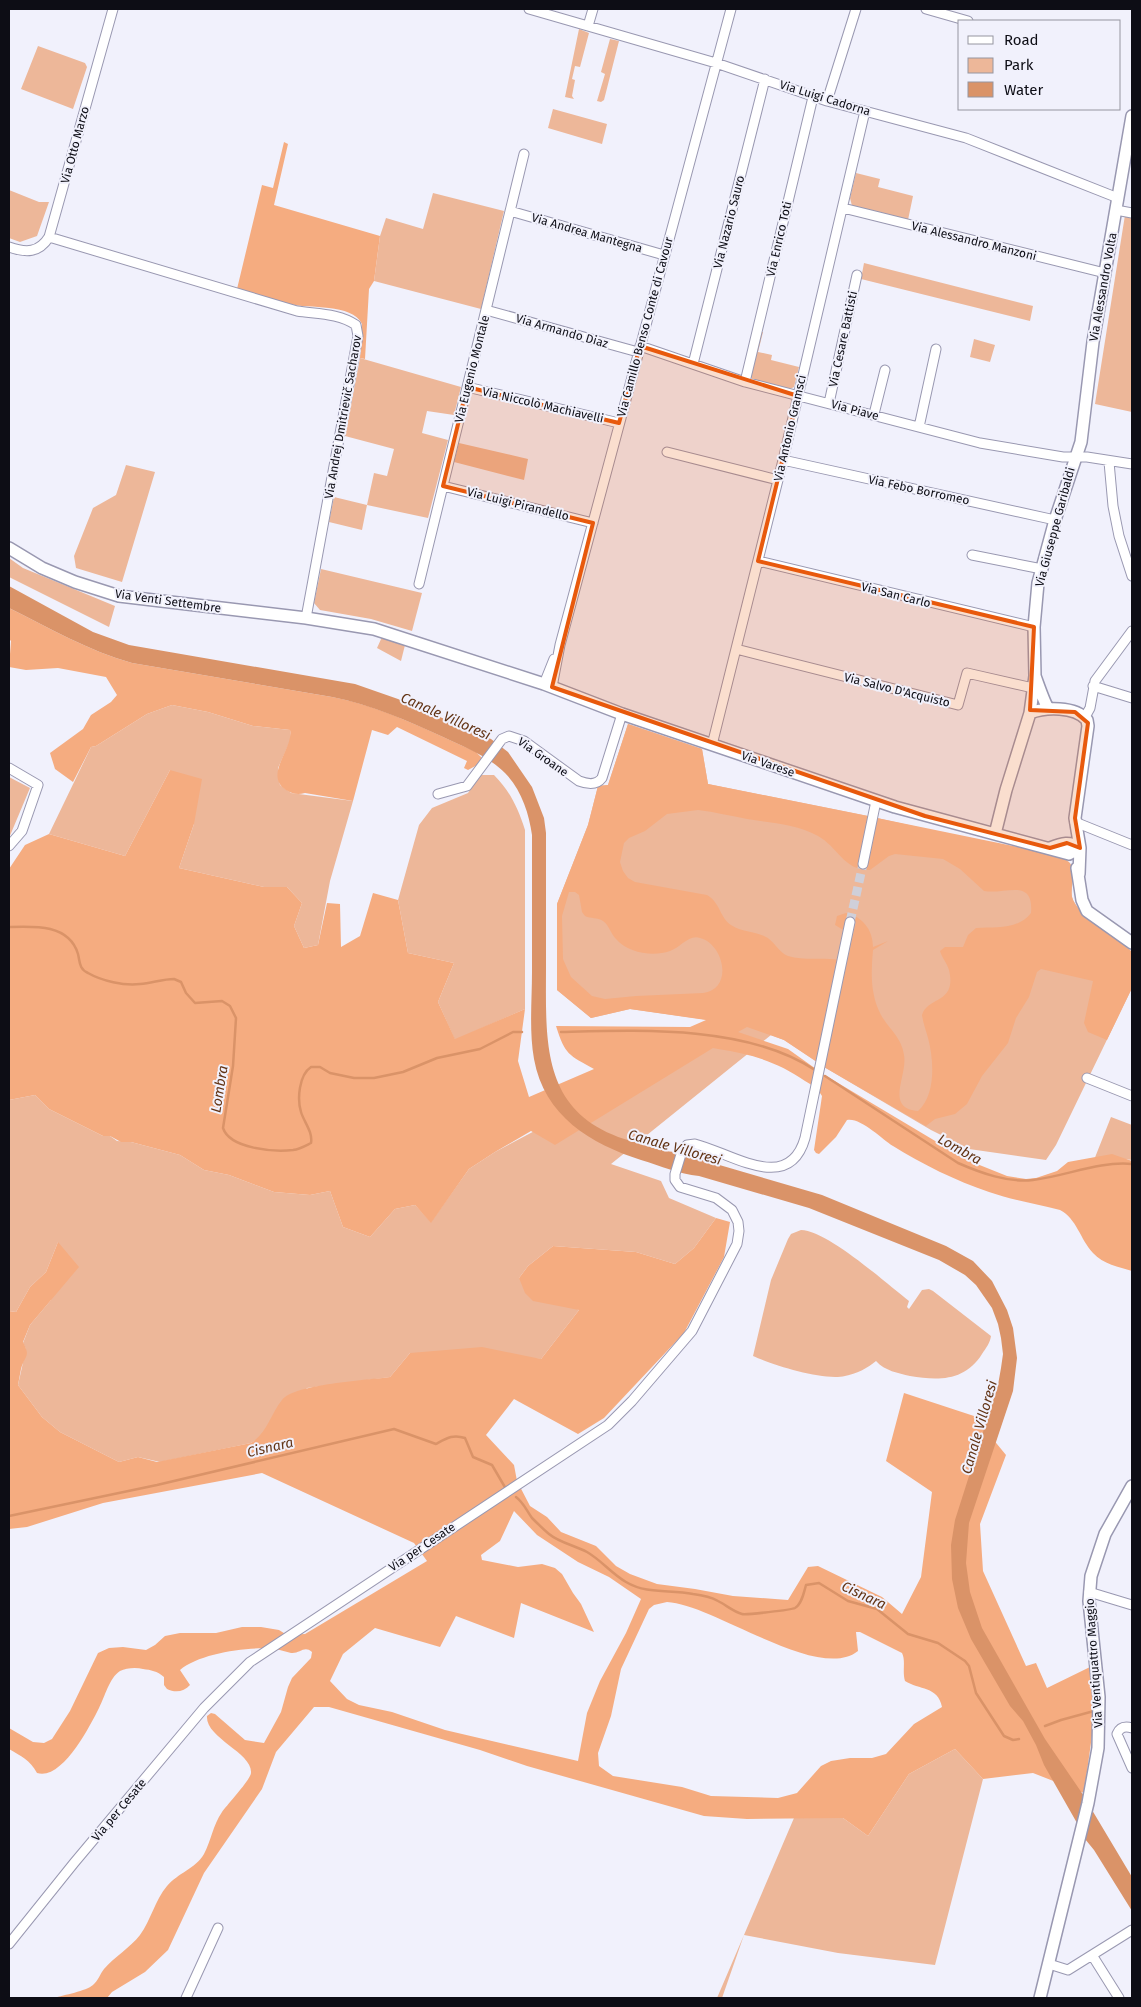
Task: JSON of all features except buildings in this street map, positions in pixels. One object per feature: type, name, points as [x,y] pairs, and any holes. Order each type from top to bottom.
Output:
[{"type":"street","name":"Via Otto Marzo","points":[[49,237],[113,9]]},
{"type":"street","name":"Via Luigi Cadorna","points":[[529,9],[716,63],[813,97],[966,138],[1117,204],[1132,213]]},
{"type":"street","points":[[588,26],[593,9]]},
{"type":"street","name":"Via Camillo Benso Conte di Cavour","points":[[548,685],[731,9]]},
{"type":"street","points":[[827,101],[856,9]]},
{"type":"street","points":[[926,9],[964,20]]},
{"type":"street","name":"Via Nazario Sauro","points":[[693,364],[764,79]]},
{"type":"street","name":"Via Enrico Toti","points":[[745,382],[813,97]]},
{"type":"street","name":"Via Antonio Gramsci","points":[[712,745],[783,460],[866,111]]},
{"type":"street","name":"Via Alessandro Volta","points":[[1075,458],[1083,430],[1089,370],[1132,116]]},
{"type":"street","name":"Via Eugenio Montale","points":[[419,584],[524,154]]},
{"type":"street","name":"Via Alessandro Manzoni","points":[[843,208],[1105,273]]},
{"type":"street","name":"Via Andrea Mantegna","points":[[510,212],[664,255]]},
{"type":"street","points":[[9,247],[31,251],[45,244],[49,237]]},
{"type":"street","name":"Via Andrej Dmitrievič Sacharov","points":[[49,237],[297,311],[328,315],[356,325],[358,336],[306,618]]},
{"type":"street","name":"Via Cesare Battisti","points":[[829,403],[857,275]]},
{"type":"street","name":"Via Armando Diaz","points":[[486,310],[639,349]]},
{"type":"street","name":"Via Piave","points":[[639,349],[693,364],[745,382],[980,443],[1063,458],[1087,457],[1109,462],[1132,464]]},
{"type":"street","points":[[919,427],[936,349]]},
{"type":"street","points":[[874,414],[885,370]]},
{"type":"street","name":"Via Niccolò Machiavelli","points":[[467,387],[619,423]]},
{"type":"street","points":[[667,452],[778,480]]},
{"type":"street","name":"Via Giuseppe Garibaldi","points":[[1038,690],[1035,676],[1034,627],[1038,588],[1054,520],[1075,458]]},
{"type":"street","name":"Via Febo Borromeo","points":[[783,460],[1054,520]]},
{"type":"street","points":[[1109,462],[1113,506],[1119,536],[1132,576]]},
{"type":"street","name":"Via Luigi Pirandello","points":[[443,486],[593,523]]},
{"type":"street","name":"Via Venti Settembre","points":[[9,548],[42,568],[75,582],[119,596],[306,618],[374,629],[548,685]]},
{"type":"street","points":[[972,555],[1042,569]]},
{"type":"street","name":"Via San Carlo","points":[[758,561],[1034,627]]},
{"type":"street","points":[[1085,717],[1090,708],[1093,686],[1132,632]]},
{"type":"street","name":"Via Salvo D'Acquisto","points":[[736,650],[958,705],[967,673],[1038,690]]},
{"type":"street","name":"Via Varese","points":[[548,685],[622,714],[876,801],[1069,854]]},
{"type":"street","points":[[1093,686],[1132,698]]},
{"type":"street","points":[[1038,690],[1048,708]]},
{"type":"street","points":[[996,834],[1006,790],[1038,690]]},
{"type":"street","points":[[1030,713],[1048,708],[1075,712],[1085,717],[1088,726],[1075,822],[1080,848],[1078,874]]},
{"type":"street","name":"Via Groane","points":[[438,794],[466,787],[500,742],[509,736],[520,739],[570,776],[585,783],[595,783],[602,778],[622,714]]},
{"type":"street","points":[[9,768],[38,785],[22,831],[9,846]]},
{"type":"street","points":[[863,864],[876,801]]},
{"type":"street","points":[[1075,822],[1132,845]]},
{"type":"street","points":[[1050,848],[1067,843],[1074,844],[1080,848]]},
{"type":"street","points":[[1080,848],[1069,854],[1074,860],[1082,900],[1087,911],[1132,943]]},
{"type":"street","name":"Via per Cesate","points":[[9,1944],[204,1708],[250,1662],[608,1425],[638,1394],[692,1331],[723,1272],[738,1238],[738,1222],[732,1210],[716,1198],[680,1187],[675,1180],[675,1174],[682,1151],[688,1144],[696,1144],[758,1167],[771,1169],[789,1163],[799,1152],[804,1141],[850,922]]},
{"type":"street","points":[[1087,1078],[1132,1096]]},
{"type":"street","name":"Via Ventiquattro Maggio","points":[[1040,1998],[1088,1804],[1096,1764],[1100,1715],[1089,1610],[1089,1592],[1096,1558],[1105,1534],[1132,1486]]},
{"type":"street","points":[[1089,1592],[1132,1605]]},
{"type":"street","points":[[1132,1728],[1124,1727],[1117,1734],[1132,1768]]},
{"type":"street","points":[[186,1998],[218,1928]]},
{"type":"street","points":[[1049,1964],[1068,1970],[1130,1931]]},
{"type":"street","points":[[1092,1956],[1119,1998]]},
{"type":"highlighted area","points":[[640,346],[798,396],[758,561],[1034,627],[1030,710],[1075,712],[1088,723],[1075,818],[1080,848],[1067,843],[1050,848],[925,816],[552,687],[593,523],[443,486],[467,387],[619,423]]},
{"type":"green space","points":[[579,29],[589,33],[580,67],[575,66],[572,79],[575,80],[572,96],[574,99],[565,97]]},
{"type":"green space","points":[[610,39],[619,41],[604,100],[601,102],[597,101],[605,74],[601,72]]},
{"type":"green space","points":[[38,46],[85,63],[87,67],[73,109],[21,89]]},
{"type":"green space","points":[[553,109],[607,124],[602,144],[548,128]]},
{"type":"green space","points":[[856,173],[880,179],[878,187],[913,196],[908,220],[852,206],[850,198]]},
{"type":"green space","points":[[9,190],[39,202],[49,202],[37,236],[20,242],[9,238]]},
{"type":"green space","points":[[433,193],[504,211],[481,309],[374,281],[380,236],[386,218],[423,229]]},
{"type":"green space","points":[[1125,215],[1132,217],[1132,412],[1095,404]]},
{"type":"green space","points":[[864,263],[1033,306],[1030,321],[861,279]]},
{"type":"green space","points":[[761,332],[763,332],[758,352],[772,355],[771,360],[799,367],[794,387],[790,389],[752,379],[750,375]]},
{"type":"green space","points":[[974,339],[995,345],[990,362],[970,357]]},
{"type":"green space","points":[[360,358],[461,387],[454,415],[427,411],[422,433],[448,440],[428,518],[367,505],[374,473],[387,476],[394,449],[345,436]]},
{"type":"green space","points":[[459,443],[528,459],[524,480],[454,462]]},
{"type":"green space","points":[[126,465],[155,472],[122,582],[76,568],[74,556],[93,508],[116,495]]},
{"type":"green space","points":[[334,497],[367,505],[362,530],[329,522]]},
{"type":"green space","points":[[9,558],[23,568],[115,606],[109,627],[9,577]]},
{"type":"green space","points":[[321,569],[422,593],[412,631],[371,619],[320,610],[314,603]]},
{"type":"green space","points":[[382,637],[405,645],[401,661],[377,648]]},
{"type":"green space","points":[[172,705],[208,712],[253,726],[290,730],[291,739],[278,768],[280,785],[291,793],[353,801],[330,881],[318,945],[304,948],[294,926],[302,903],[287,887],[264,887],[179,868],[194,824],[170,770],[125,856],[49,834],[91,747],[96,746],[147,714]]},
{"type":"green space","points":[[628,724],[702,749],[708,784],[868,816],[859,865],[867,866],[877,818],[1067,860],[1073,873],[1072,897],[1075,904],[1098,927],[1132,952],[1132,988],[1056,1145],[1046,1160],[969,1149],[931,1130],[824,1067],[844,976],[834,985],[817,1062],[784,1040],[771,1035],[611,1164],[661,1181],[669,1198],[716,1218],[694,1248],[675,1264],[636,1252],[553,1246],[528,1266],[519,1278],[579,1310],[541,1359],[410,1353],[390,1377],[307,1388],[261,1437],[251,1443],[160,1462],[138,1457],[119,1462],[60,1432],[42,1417],[18,1385],[26,1349],[23,1343],[30,1325],[51,1300],[58,1242],[46,1272],[30,1287],[16,1312],[9,1311],[9,1100],[35,1095],[49,1109],[103,1136],[110,1136],[117,1141],[131,1142],[180,1155],[204,1170],[229,1175],[274,1192],[310,1195],[330,1191],[343,1227],[370,1237],[395,1209],[415,1205],[431,1222],[469,1169],[495,1152],[737,1024],[630,1009],[591,1018],[557,990],[557,904],[588,825],[598,786],[608,785]]},
{"type":"green space","points":[[480,775],[494,775],[505,787],[513,800],[525,830],[525,1009],[455,1040],[438,1002],[454,963],[408,953],[398,900],[419,825],[432,808],[468,793]]},
{"type":"green space","points":[[9,777],[30,788],[9,838]]},
{"type":"green space","points":[[1111,1117],[1132,1125],[1132,1160],[1117,1158],[1094,1160]]},
{"type":"green space","points":[[801,1230],[812,1232],[841,1248],[909,1301],[907,1307],[909,1309],[922,1290],[929,1289],[933,1291],[991,1336],[986,1348],[968,1370],[951,1377],[941,1378],[921,1378],[901,1374],[888,1369],[876,1361],[862,1370],[849,1375],[824,1376],[785,1368],[753,1356],[771,1280],[791,1234]]},
{"type":"green space","points":[[955,1749],[983,1779],[935,1965],[838,1953],[744,1935],[722,1998],[717,1998],[794,1818],[843,1818],[868,1836],[909,1774]]},
{"type":"shaded area","points":[[284,142],[288,144],[274,205],[380,236],[374,281],[369,289],[365,359],[360,358],[362,324],[357,317],[340,310],[290,304],[237,289],[262,185],[273,188]]},
{"type":"shaded area","points":[[9,608],[69,638],[116,658],[132,663],[351,701],[406,720],[476,752],[482,758],[479,764],[468,770],[464,768],[467,761],[397,727],[388,735],[372,730],[353,801],[305,793],[295,794],[286,790],[280,784],[277,777],[278,769],[288,745],[290,730],[253,726],[208,712],[172,705],[147,714],[96,746],[91,747],[73,782],[55,769],[50,753],[83,729],[91,715],[111,702],[117,695],[106,677],[58,668],[26,670],[9,667],[11,641],[9,639]]},
{"type":"shaded area","points":[[628,724],[702,749],[708,784],[868,816],[859,865],[867,866],[877,818],[1057,855],[1070,863],[1073,871],[1072,897],[1075,904],[1089,919],[1132,952],[1132,988],[1107,1040],[1088,1032],[1084,1023],[1093,981],[1041,969],[1037,972],[1029,997],[1016,1018],[1008,1043],[982,1076],[967,1104],[955,1114],[935,1119],[926,1126],[824,1067],[846,966],[836,972],[817,1062],[784,1040],[747,1027],[738,1032],[788,1049],[823,1074],[967,1160],[1007,1176],[1026,1179],[1036,1178],[1057,1171],[1068,1162],[1112,1154],[1132,1161],[1132,1271],[1111,1265],[1097,1257],[1074,1224],[1060,1210],[1015,1200],[977,1188],[927,1166],[858,1122],[847,1120],[836,1137],[819,1154],[816,1153],[814,1150],[822,1096],[817,1089],[795,1074],[774,1064],[742,1053],[713,1048],[555,1145],[531,1131],[495,1152],[469,1169],[431,1223],[415,1205],[395,1209],[370,1237],[343,1227],[330,1191],[310,1195],[274,1192],[229,1175],[204,1170],[180,1155],[131,1142],[121,1142],[110,1136],[103,1136],[49,1109],[35,1095],[9,1100],[9,869],[25,845],[49,834],[125,856],[170,770],[202,779],[194,824],[179,868],[264,887],[287,887],[302,903],[294,926],[304,948],[318,945],[327,903],[340,904],[341,947],[360,936],[373,893],[398,900],[408,953],[454,963],[438,1002],[455,1039],[525,1009],[518,1061],[529,1097],[594,1069],[573,1057],[565,1049],[556,1026],[690,1027],[706,1020],[630,1009],[591,1018],[557,990],[557,904],[588,825],[598,786],[608,785]],"holes":[[[698,810],[783,824],[810,832],[825,841],[847,863],[861,869],[870,870],[889,856],[895,854],[943,859],[960,869],[984,891],[1016,890],[1023,891],[1028,895],[1031,902],[1031,913],[1020,922],[1006,926],[976,928],[968,935],[963,947],[945,947],[940,951],[949,970],[949,989],[946,994],[925,1009],[922,1015],[930,1047],[932,1077],[928,1096],[918,1111],[908,1109],[902,1104],[900,1090],[904,1063],[903,1049],[881,1015],[873,991],[873,950],[888,941],[873,947],[873,941],[866,925],[846,913],[837,916],[835,925],[845,931],[847,920],[856,922],[848,958],[839,962],[839,960],[833,959],[788,956],[760,934],[739,929],[727,922],[715,902],[707,895],[635,882],[628,878],[620,862],[624,843],[629,838],[645,831],[667,814]],[[569,892],[575,892],[579,895],[582,912],[585,916],[603,921],[621,944],[634,951],[649,954],[663,953],[696,937],[708,942],[720,957],[722,975],[719,984],[713,990],[703,993],[605,999],[592,996],[571,977],[563,959],[562,916]]]},
{"type":"shaded area","points":[[716,1218],[730,1222],[724,1257],[684,1333],[604,1418],[578,1434],[514,1399],[486,1435],[514,1465],[517,1481],[530,1506],[547,1517],[561,1532],[596,1546],[616,1566],[630,1574],[657,1584],[733,1596],[788,1600],[808,1567],[818,1566],[882,1597],[902,1614],[921,1577],[932,1492],[886,1461],[904,1393],[974,1416],[1006,1455],[980,1524],[983,1571],[1026,1666],[1036,1663],[1047,1688],[1090,1667],[1095,1714],[1084,1793],[1033,1773],[983,1779],[955,1749],[909,1774],[868,1836],[843,1818],[747,1819],[704,1816],[329,1707],[314,1707],[276,1752],[262,1789],[204,1873],[168,1950],[145,1972],[112,1992],[107,1998],[54,1998],[80,1991],[93,1985],[104,1969],[136,1940],[167,1886],[196,1864],[204,1854],[219,1817],[250,1776],[250,1766],[245,1759],[213,1731],[208,1724],[207,1716],[211,1713],[215,1714],[245,1740],[264,1743],[281,1712],[292,1678],[311,1658],[312,1652],[307,1649],[291,1653],[265,1648],[212,1655],[189,1664],[180,1670],[190,1685],[179,1691],[167,1689],[164,1685],[164,1677],[154,1671],[134,1668],[120,1671],[110,1683],[82,1739],[65,1761],[56,1769],[46,1773],[37,1773],[21,1756],[9,1749],[9,1728],[33,1742],[44,1743],[52,1739],[70,1711],[98,1653],[109,1648],[123,1647],[146,1650],[165,1636],[180,1633],[216,1633],[242,1627],[261,1627],[279,1630],[287,1635],[305,1634],[427,1561],[414,1543],[262,1473],[103,1503],[27,1527],[9,1529],[9,1311],[16,1312],[30,1287],[46,1272],[58,1242],[79,1267],[30,1325],[23,1342],[27,1356],[21,1369],[18,1385],[42,1417],[60,1432],[119,1462],[138,1457],[157,1462],[251,1443],[265,1429],[282,1400],[289,1395],[316,1386],[390,1377],[410,1353],[482,1347],[541,1359],[579,1310],[533,1301],[525,1293],[519,1278],[528,1266],[553,1246],[636,1252],[675,1264],[694,1248]],"holes":[[[514,1511],[537,1535],[578,1562],[609,1577],[641,1599],[626,1633],[600,1681],[587,1713],[578,1761],[445,1730],[392,1712],[359,1705],[347,1699],[330,1681],[343,1654],[375,1628],[440,1647],[456,1616],[514,1638],[521,1603],[594,1632],[581,1604],[562,1574],[555,1568],[542,1564],[518,1567],[482,1560],[481,1555],[500,1541]],[[667,1602],[687,1606],[793,1650],[818,1657],[840,1658],[858,1651],[856,1632],[860,1632],[902,1653],[905,1681],[932,1692],[940,1700],[942,1707],[914,1724],[886,1754],[872,1758],[850,1758],[831,1761],[821,1766],[797,1793],[778,1798],[711,1796],[682,1787],[613,1776],[599,1766],[598,1753],[611,1716],[621,1669],[649,1609],[654,1605]]]},
{"type":"water","points":[[9,586],[93,632],[129,645],[355,684],[398,699],[491,739],[508,752],[532,787],[544,818],[546,833],[546,1022],[549,1048],[554,1073],[564,1095],[579,1114],[601,1129],[631,1141],[822,1195],[946,1246],[973,1261],[992,1281],[1007,1310],[1013,1328],[1017,1358],[1013,1391],[969,1523],[966,1563],[970,1592],[982,1628],[1045,1739],[1084,1796],[1077,1823],[1044,1765],[1023,1721],[1010,1706],[971,1639],[958,1608],[952,1579],[951,1545],[955,1520],[998,1385],[1003,1354],[998,1324],[992,1308],[976,1285],[965,1275],[939,1260],[809,1208],[699,1176],[677,1172],[622,1153],[588,1136],[572,1125],[559,1112],[548,1097],[539,1079],[532,1048],[531,827],[516,786],[498,767],[467,748],[416,725],[361,704],[332,697],[132,663],[116,658],[69,638],[9,608]]},
{"type":"water","points":[[1092,1810],[1132,1877],[1132,1911],[1094,1850],[1085,1839]]},
{"type":"waterway","name":"Lombra","points":[[9,927],[39,927],[59,932],[73,944],[83,969],[100,978],[120,984],[174,979],[181,982],[186,993],[195,1003],[222,1001],[230,1006],[236,1018],[233,1066],[223,1128],[234,1141],[254,1148],[293,1150],[311,1143],[311,1135],[301,1112],[299,1101],[302,1081],[311,1067],[320,1067],[330,1073],[354,1078],[374,1078],[403,1072],[437,1058],[480,1049],[513,1032],[522,1032]]},
{"type":"waterway","name":"Lombra","points":[[561,1032],[658,1031],[726,1038],[758,1045],[788,1055],[815,1070]]},
{"type":"waterway","name":"Lombra","points":[[825,1076],[958,1163],[1004,1179],[1033,1180],[1107,1165],[1132,1164]]},
{"type":"waterway","name":"Cisnara","points":[[9,1516],[157,1485],[394,1429],[436,1444],[447,1438],[465,1438],[473,1457],[492,1465],[506,1489]]},
{"type":"waterway","name":"Cisnara","points":[[516,1497],[532,1518],[549,1534],[558,1540],[587,1552],[621,1579],[643,1589],[706,1596],[736,1612],[745,1614],[795,1608],[801,1601],[806,1585],[819,1583],[848,1601],[877,1609],[908,1634],[938,1643],[965,1661],[969,1666],[976,1693],[1004,1736],[1013,1740],[1019,1739]]},
{"type":"waterway","name":"Cisnara","points":[[1045,1726],[1094,1711]]},
{"type":"tunnel","points":[[850,922],[863,864]]},
{"type":"water label","name":"Canale Villoresi","points":[[446,716]]},
{"type":"water label","name":"Canale Villoresi","points":[[675,1147]]},
{"type":"water label","name":"Canale Villoresi","points":[[979,1427]]}]
